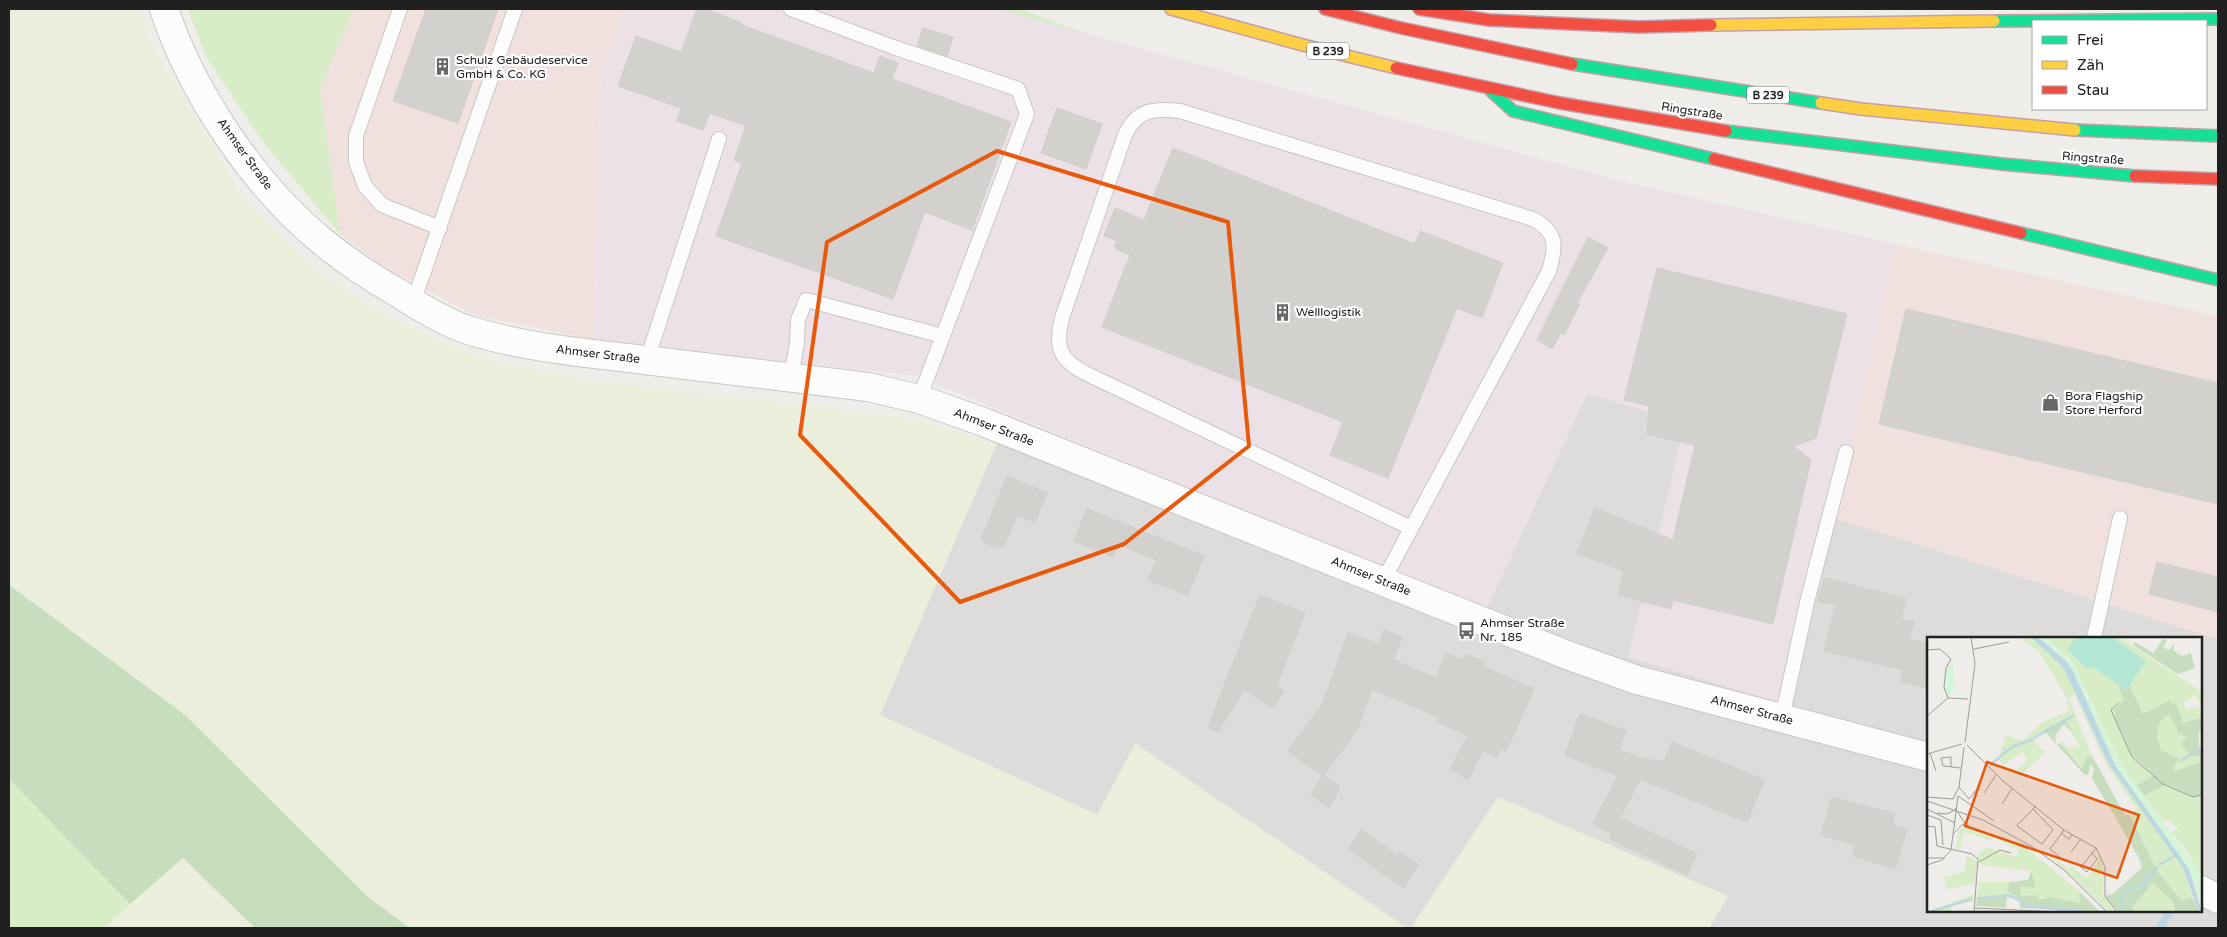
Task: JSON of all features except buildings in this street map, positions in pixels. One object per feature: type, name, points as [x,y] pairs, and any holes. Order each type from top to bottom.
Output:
[{"type":"highway","name":"Ringstraße","points":[[1171,9],[1278,40],[1486,87],[1703,128],[2014,166],[2188,179],[2218,179]]},
{"type":"highway","name":"B 239","points":[[1325,9],[1401,28],[1598,69],[1862,109],[2058,130],[2218,136]]},
{"type":"highway","points":[[1419,9],[1489,20],[1639,27],[1848,22],[2032,21]]},
{"type":"highway","points":[[2094,20],[2217,19]]},
{"type":"highway","points":[[1486,87],[1513,111],[2218,280]]},
{"type":"street","name":"Ahmser Straße","points":[[164,9],[171,29],[202,93],[239,150],[277,198],[322,241],[374,279],[413,303],[469,330],[531,345],[868,387],[919,399],[986,423],[1567,655],[1637,680],[1927,757]]},
{"type":"street","points":[[2202,891],[2218,899]]},
{"type":"lane","points":[[400,9],[356,136],[356,162],[365,186],[382,205],[440,228]]},
{"type":"lane","points":[[413,303],[515,9]]},
{"type":"lane","points":[[791,9],[892,47],[1018,89],[1027,114],[919,399]]},
{"type":"lane","points":[[1383,581],[1549,271],[1553,254],[1553,237],[1545,225],[1533,219],[1180,111],[1158,109],[1144,114],[1131,123],[1125,135],[1062,318],[1058,336],[1060,351],[1069,364],[1085,373],[1411,528]]},
{"type":"lane","points":[[647,360],[719,139]]},
{"type":"lane","points":[[791,378],[797,344],[798,320],[806,300],[943,336]]},
{"type":"lane","points":[[1782,718],[1808,598],[1846,452]]},
{"type":"lane","points":[[2094,637],[2120,518]]},
{"type":"highlighted area","points":[[997,151],[1228,222],[1249,446],[1124,544],[960,602],[800,435],[827,242]]},
{"type":"shaded area","points":[[354,9],[626,9],[601,70],[594,340],[474,315],[385,268],[340,234],[320,89]]},
{"type":"shaded area","points":[[626,9],[998,9],[1617,180],[1895,244],[1834,518],[1788,705],[1628,657],[1686,420],[1587,394],[1486,610],[917,376],[594,340],[601,70]]},
{"type":"shaded area","points":[[1895,244],[2218,316],[2218,639],[1834,518]]},
{"type":"shaded area","points":[[1587,394],[1686,421],[1629,657],[1834,518],[2218,639],[2218,928],[1709,928],[1728,896],[1498,797],[1411,928],[1407,928],[1136,744],[1098,815],[880,715],[997,443],[1007,415],[1486,610]]},
{"type":"green space","points":[[9,9],[138,9],[155,50],[243,197],[315,270],[373,308],[450,346],[502,364],[589,380],[908,418],[997,443],[880,715],[1097,815],[1135,744],[1407,928],[410,928],[369,898],[184,714],[9,585]]},
{"type":"green space","points":[[188,9],[354,9],[320,89],[340,234],[262,141],[206,57]]},
{"type":"green space","points":[[998,9],[1021,9],[1089,35]]},
{"type":"green space","points":[[9,585],[184,714],[369,898],[410,928],[255,928],[183,858],[130,904],[9,779]]},
{"type":"green space","points":[[9,779],[130,904],[104,928],[9,928]]},
{"type":"green space","points":[[1498,797],[1728,896],[1709,928],[1411,928]]},
{"type":"green space","points":[[183,858],[255,928],[104,928],[110,921]]},
{"type":"waterway","points":[[2160,928],[2169,912]]},
{"type":"traffic: fast","points":[[2106,20],[2218,19]]},
{"type":"traffic: fast","points":[[1994,21],[2032,21]]},
{"type":"traffic: fast","points":[[1572,64],[1821,103]]},
{"type":"traffic: fast","points":[[1491,91],[1513,111],[1714,159]]},
{"type":"traffic: fast","points":[[2075,130],[2218,136]]},
{"type":"traffic: fast","points":[[1726,131],[2002,164],[2135,176]]},
{"type":"traffic: fast","points":[[2021,233],[2218,280]]},
{"type":"traffic: slow","points":[[1171,9],[1396,68]]},
{"type":"traffic: slow","points":[[1711,25],[1994,21]]},
{"type":"traffic: slow","points":[[1821,103],[1861,109],[2075,130]]},
{"type":"traffic: jam","points":[[1325,9],[1401,28],[1572,64]]},
{"type":"traffic: jam","points":[[1419,9],[1489,20],[1639,27],[1711,25]]},
{"type":"traffic: jam","points":[[1396,68],[1560,103],[1726,131]]},
{"type":"traffic: jam","points":[[1714,159],[2021,233]]},
{"type":"traffic: jam","points":[[2135,176],[2218,179]]},
{"type":"place","name":"Schulz Gebäudeservice GmbH & Co. KG","points":[[442,67]]},
{"type":"place","name":"Welllogistik","points":[[1282,312]]},
{"type":"place","name":"Bora Flagship Store Herford","points":[[2051,403]]},
{"type":"place","name":"Ahmser Straße Nr. 185","points":[[1466,630]]}]
